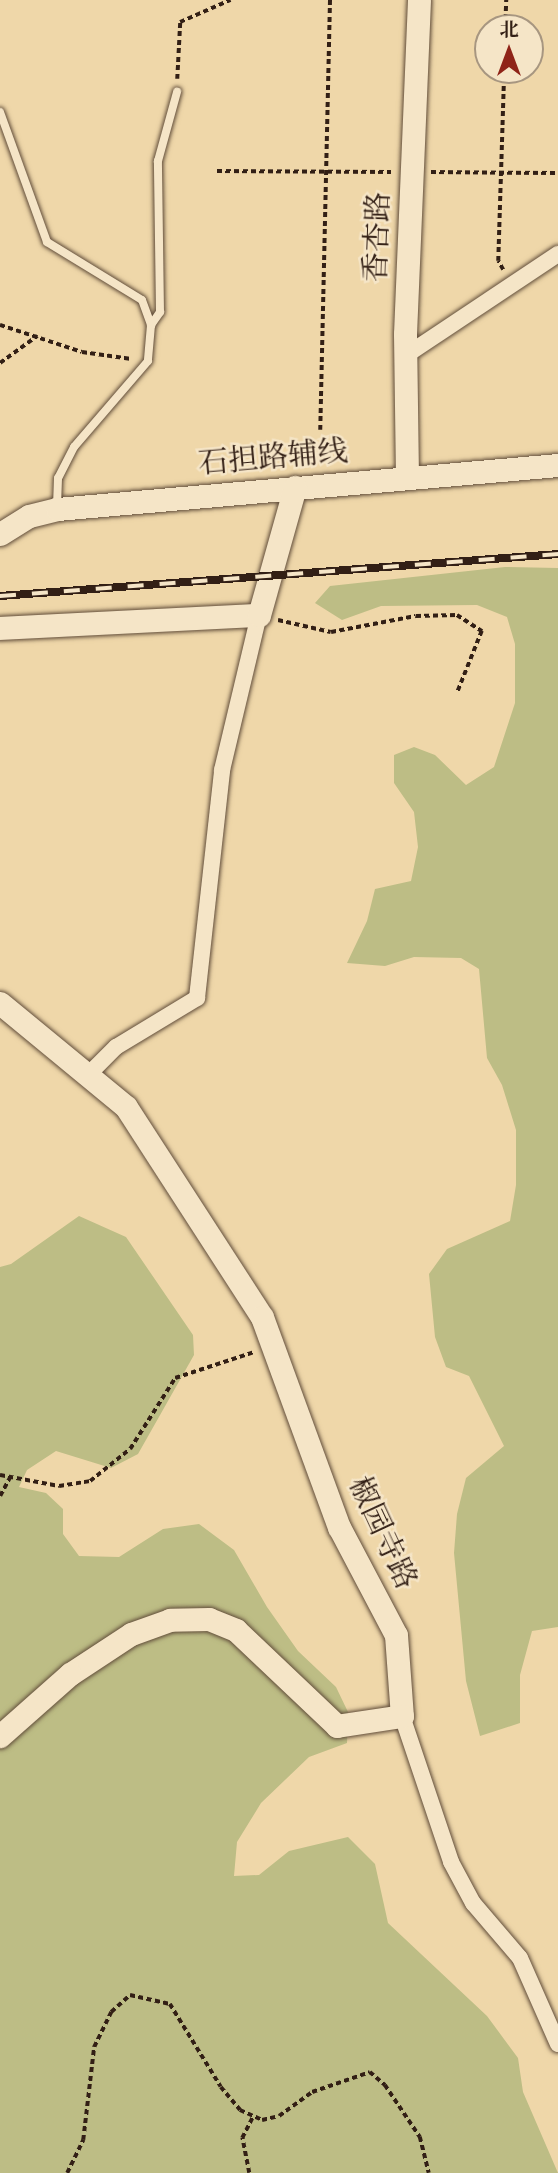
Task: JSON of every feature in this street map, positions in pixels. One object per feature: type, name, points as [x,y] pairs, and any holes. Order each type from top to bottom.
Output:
[{"type":"street","name":"香杏路","points":[[407,477],[405,356],[419,0]]},
{"type":"street","points":[[405,356],[558,254]]},
{"type":"street","name":"石担路辅线","points":[[0,534],[29,516],[57,509],[558,465]]},
{"type":"street","points":[[88,1075],[116,1047],[197,998],[222,770],[259,615],[295,487]]},
{"type":"street","points":[[0,628],[259,615]]},
{"type":"street","name":"椒园寺路","points":[[0,1003],[127,1107],[262,1317],[339,1527],[396,1635],[402,1716]]},
{"type":"street","points":[[0,1735],[70,1674],[131,1634],[170,1620],[209,1619],[236,1630],[337,1726],[402,1716],[451,1862],[473,1903],[520,1958],[558,2044]]},
{"type":"lane","points":[[151,325],[160,312],[158,161],[177,92]]},
{"type":"lane","points":[[0,112],[47,242],[142,300],[151,325],[148,361],[74,447],[58,478],[57,509]]},
{"type":"path","points":[[177,92],[180,22],[230,0]]},
{"type":"path","points":[[320,430],[330,0]]},
{"type":"path","points":[[504,84],[498,261],[510,285]]},
{"type":"path","points":[[217,171],[558,173]]},
{"type":"path","points":[[0,325],[82,352],[148,361]]},
{"type":"path","points":[[0,363],[37,336]]},
{"type":"path","points":[[259,615],[331,632],[416,616],[457,615],[482,631],[458,691]]},
{"type":"path","points":[[0,1475],[59,1486],[90,1481],[130,1449],[175,1378],[273,1346]]},
{"type":"path","points":[[0,1496],[10,1477]]},
{"type":"path","points":[[67,2173],[83,2140],[94,2047],[111,2012],[130,1995],[170,2004],[221,2087],[240,2109],[262,2120],[279,2116],[312,2092],[370,2072],[386,2085],[420,2137],[429,2173]]},
{"type":"path","points":[[249,2173],[242,2138],[253,2116]]},
{"type":"green space","points":[[505,567],[558,568],[558,1627],[532,1631],[520,1675],[520,1723],[480,1736],[466,1681],[454,1553],[457,1514],[466,1478],[504,1446],[469,1376],[446,1367],[435,1337],[429,1274],[447,1249],[510,1221],[516,1185],[516,1130],[502,1085],[487,1058],[479,969],[461,958],[414,957],[385,966],[347,963],[367,921],[375,889],[411,881],[418,847],[414,812],[394,783],[394,755],[414,747],[435,755],[466,785],[494,767],[515,703],[515,644],[507,617],[477,605],[381,606],[342,620],[315,603],[330,586]]},
{"type":"green space","points":[[79,1216],[126,1237],[193,1335],[194,1355],[138,1454],[111,1468],[56,1451],[27,1470],[19,1487],[46,1493],[63,1509],[63,1534],[79,1556],[119,1557],[163,1529],[199,1524],[234,1550],[267,1607],[298,1651],[336,1687],[348,1712],[347,1743],[309,1757],[261,1803],[237,1842],[234,1876],[259,1875],[289,1851],[348,1837],[375,1864],[388,1923],[487,2016],[518,2058],[523,2092],[558,2173],[0,2173],[0,1267],[11,1264]]},
{"type":"railway","points":[[0,596],[558,554]]}]
